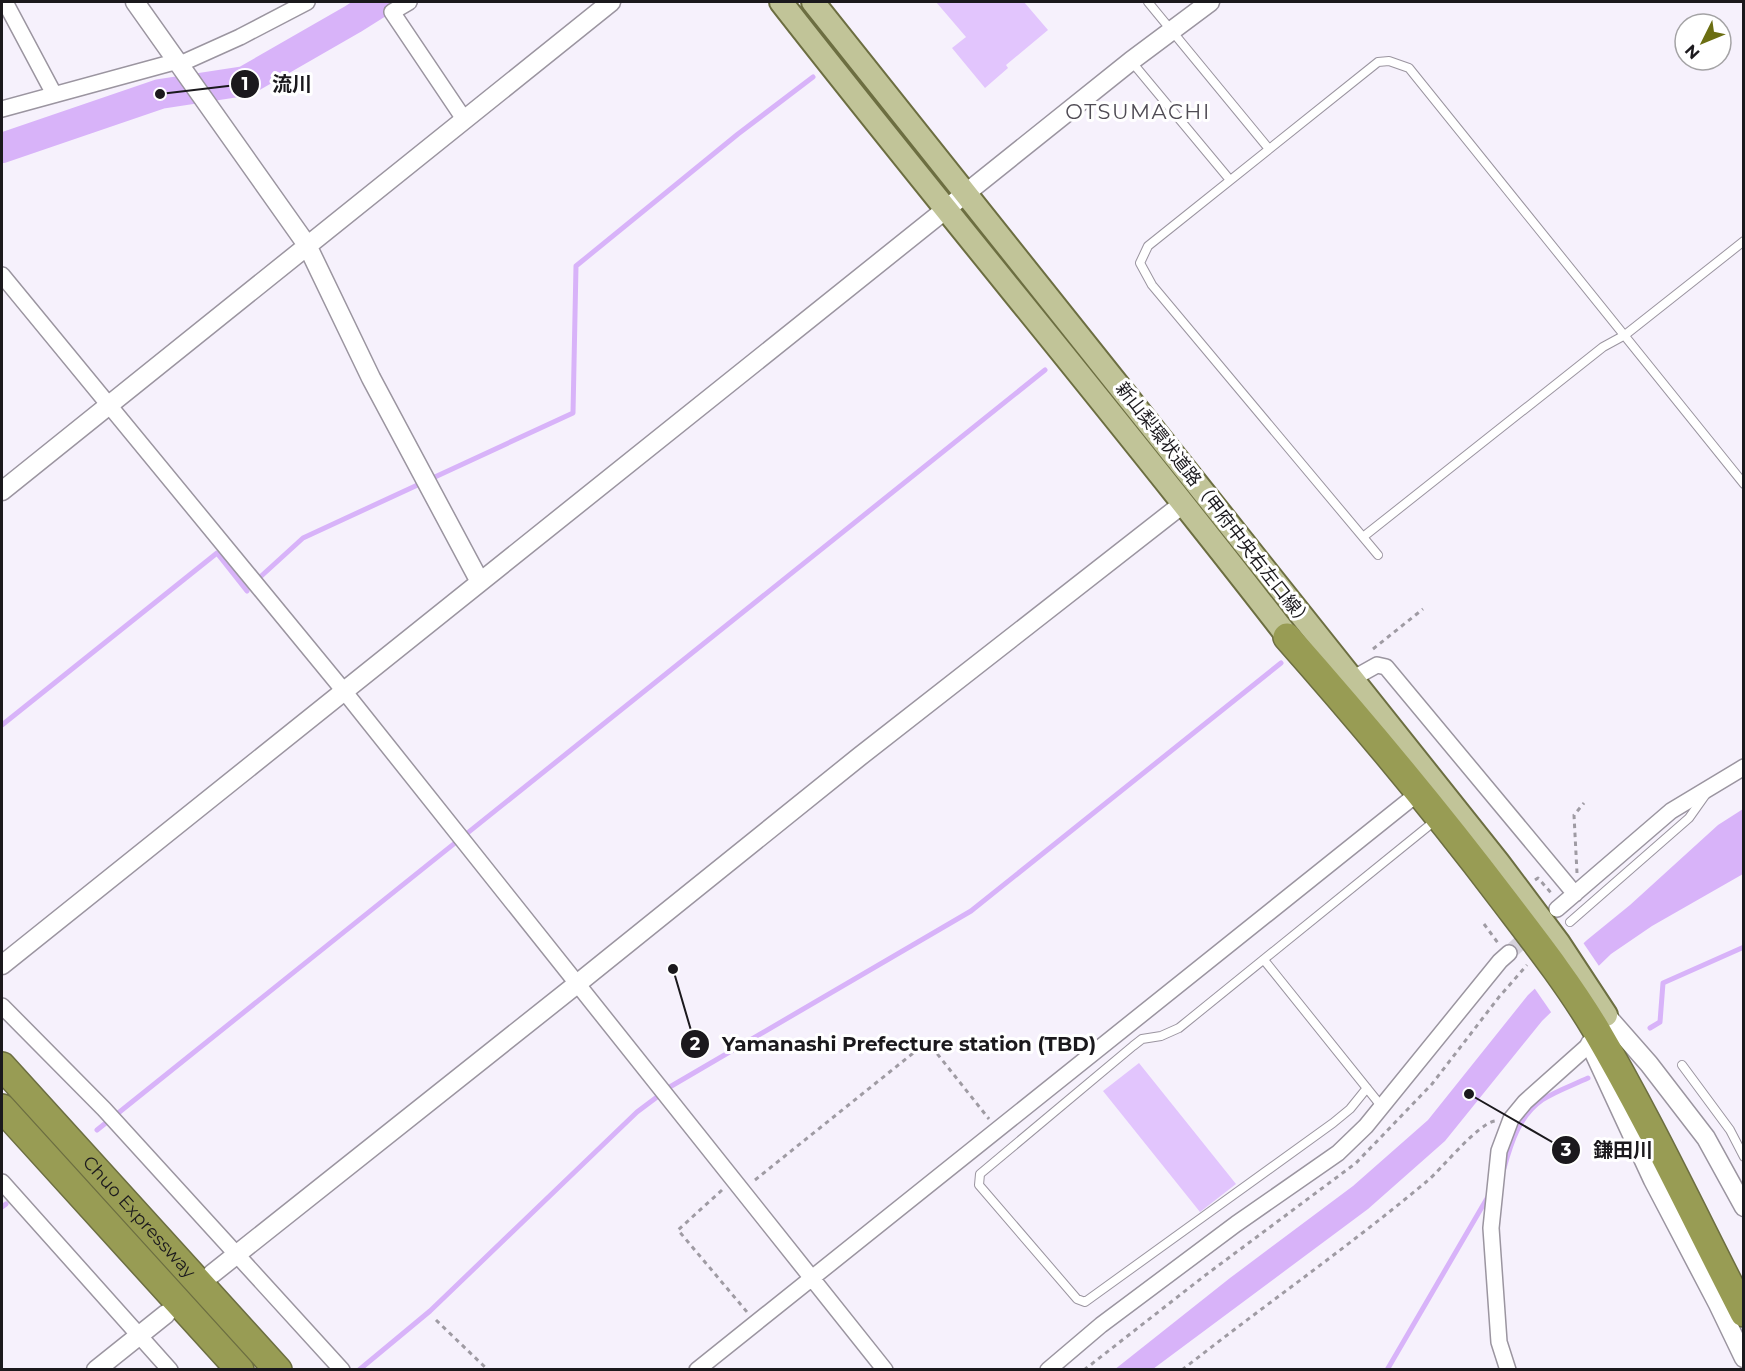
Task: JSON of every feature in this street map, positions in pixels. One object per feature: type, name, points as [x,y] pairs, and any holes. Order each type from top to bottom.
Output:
[{"type":"highway","points":[[1287,637],[1403,772],[1545,951],[1593,1029],[1675,1176],[1732,1314]]},
{"type":"highway","points":[[1593,1029],[1692,1171],[1743,1280]]},
{"type":"highway","name":"Chuo Expressway","points":[[2,1066],[278,1370]]},
{"type":"highway","name":"Chuo Expressway","points":[[2,1108],[240,1370]]},
{"type":"main road","name":"新山梨環状道路（甲府中央右左口線）","points":[[781,2],[893,145],[1184,503],[1431,824],[1545,951]]},
{"type":"main road","name":"新山梨環状道路（甲府中央右左口線）","points":[[813,2],[1498,862],[1545,951]]},
{"type":"street","points":[[5,2],[54,94]]},
{"type":"street","points":[[135,2],[307,245],[371,378],[480,582]]},
{"type":"street","points":[[2,109],[180,64],[240,37],[307,2]]},
{"type":"street","points":[[409,2],[392,12],[464,119]]},
{"type":"street","points":[[2,491],[611,2]]},
{"type":"street","points":[[2,966],[968,194],[1131,61],[1210,2]]},
{"type":"street","points":[[2,275],[344,691],[885,1370]]},
{"type":"street","points":[[212,1274],[859,757],[1184,503]]},
{"type":"street","points":[[1352,679],[1377,665],[1386,667],[1575,894]]},
{"type":"street","points":[[1557,904],[1575,894],[1671,812],[1743,767]]},
{"type":"street","points":[[697,1370],[1412,798]]},
{"type":"street","points":[[1048,1370],[1110,1318],[1236,1224],[1338,1153],[1382,1107],[1506,951]]},
{"type":"street","points":[[2,1006],[104,1109],[342,1370]]},
{"type":"street","points":[[1508,1370],[1499,1342],[1491,1228],[1499,1151],[1511,1119],[1593,1029],[1649,1064],[1706,1138],[1743,1207]]},
{"type":"street","points":[[2,1182],[170,1370]]},
{"type":"street","points":[[96,1370],[166,1314]]},
{"type":"street","points":[[1732,1314],[1743,1358]]},
{"type":"lane","points":[[1148,2],[1269,149]]},
{"type":"lane","points":[[1378,555],[1152,285],[1140,263],[1148,246],[1378,62],[1389,60],[1409,68],[1743,484]]},
{"type":"lane","points":[[1131,61],[1230,180]]},
{"type":"lane","points":[[1363,537],[1603,347],[1625,335],[1743,241]]},
{"type":"lane","points":[[1570,922],[1689,818],[1711,786]]},
{"type":"lane","points":[[1367,1088],[1350,1109],[1333,1123],[1085,1302],[1077,1299],[979,1185],[981,1174],[1142,1038],[1161,1036],[1179,1028],[1431,824]]},
{"type":"lane","points":[[1264,960],[1382,1107]]},
{"type":"lane","points":[[1129,1024],[1142,1038]]},
{"type":"lane","points":[[1682,1065],[1730,1130],[1743,1157]]},
{"type":"path","points":[[1378,645],[1423,609]]},
{"type":"path","points":[[1577,873],[1574,815],[1584,803]]},
{"type":"path","points":[[1531,884],[1538,878],[1557,904]]},
{"type":"path","points":[[1484,924],[1506,951]]},
{"type":"path","points":[[756,1323],[678,1230],[927,1044],[931,1046],[998,1130]]},
{"type":"path","points":[[1182,1370],[1388,1214],[1430,1179],[1489,1122],[1511,1119]]},
{"type":"path","points":[[436,1320],[488,1370]]},
{"type":"shaded area","points":[[1743,809],[1743,874],[1652,926],[1611,954],[1542,1021],[1445,1141],[1368,1209],[1153,1369],[1114,1370],[1230,1278],[1353,1186],[1428,1120],[1528,995],[1718,825]]},
{"type":"pier","points":[[1582,941],[1601,969],[1553,1015],[1533,986]]},
{"type":"building","points":[[936,2],[1024,2],[1048,30],[1006,65],[1008,68],[985,88],[952,48],[966,37]]},
{"type":"building","points":[[1139,1063],[1236,1184],[1200,1212],[1103,1091]]},
{"type":"waterway","points":[[2,148],[160,94],[245,81],[380,2]]},
{"type":"waterway","points":[[258,579],[303,538],[573,413],[576,266],[738,134],[813,77]]},
{"type":"waterway","points":[[97,1130],[1045,370]]},
{"type":"waterway","points":[[2,725],[217,553],[247,591]]},
{"type":"waterway","points":[[668,1088],[971,911],[1281,663]]},
{"type":"waterway","points":[[1650,1028],[1660,1022],[1663,983],[1744,947]]},
{"type":"waterway","points":[[1504,1168],[1517,1131],[1534,1106],[1553,1094],[1588,1078]]},
{"type":"waterway","points":[[359,1370],[430,1311],[637,1112],[657,1097]]},
{"type":"waterway","points":[[1387,1370],[1489,1195]]},
{"type":"waterway","points":[[2,1207],[6,1204]]},
{"type":"tunnel","points":[[1509,953],[1557,909]]},
{"type":"place","name":"流川","points":[[160,94]]},
{"type":"place","name":"Yamanashi Prefecture station (TBD)","points":[[673,969]]},
{"type":"place","name":"鎌田川","points":[[1469,1094]]},
{"type":"district","name":"OTSUMACHI","points":[[1138,111]]}]
